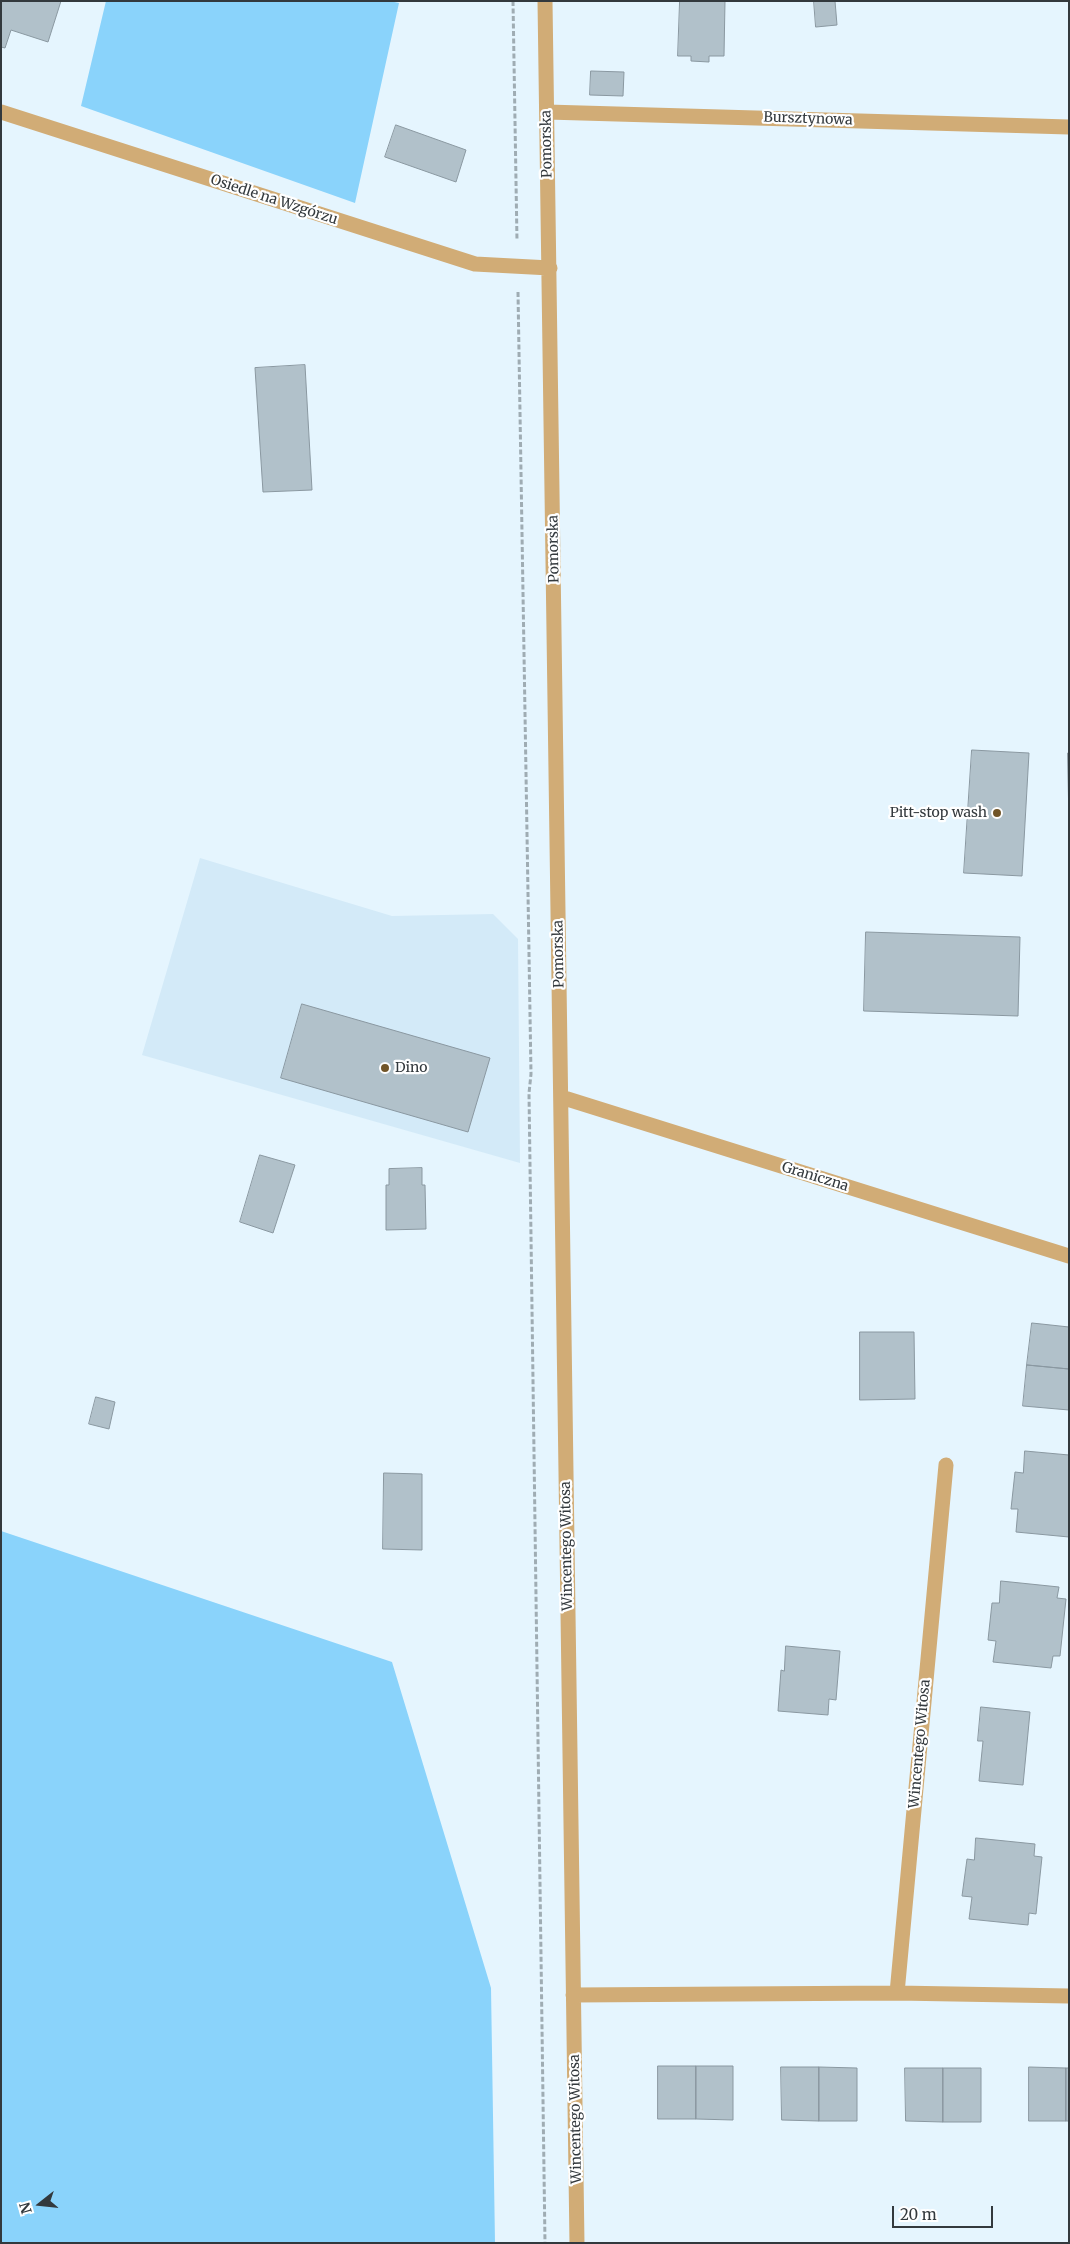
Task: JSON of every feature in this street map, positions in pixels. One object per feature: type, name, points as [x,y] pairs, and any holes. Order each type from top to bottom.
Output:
[{"type":"street","name":"Pomorska","points":[[545,1],[561,1097]]},
{"type":"street","name":"Osiedle na Wzgórzu","points":[[1,112],[474,264],[550,268]]},
{"type":"street","name":"Bursztynowa","points":[[547,112],[1069,127]]},
{"type":"street","name":"Graniczna","points":[[561,1097],[1069,1256]]},
{"type":"street","name":"Wincentego Witosa","points":[[561,1097],[577,2243]]},
{"type":"street","name":"Wincentego Witosa","points":[[897,1993],[946,1465]]},
{"type":"street","points":[[573,1995],[897,1993],[1069,1996]]},
{"type":"path","points":[[513,1],[531,1064],[545,2243]]},
{"type":"shaded area","points":[[106,1],[390,1],[399,3],[355,203],[81,106]]},
{"type":"shaded area","points":[[200,858],[392,916],[493,914],[518,939],[520,1163],[142,1055]]},
{"type":"shaded area","points":[[1,1531],[392,1662],[491,1988],[495,2243],[1,2243]]},
{"type":"building","points":[[1,1],[61,1],[48,42],[11,30],[5,48],[1,47]]},
{"type":"building","points":[[680,1],[725,1],[724,56],[709,56],[709,62],[691,61],[691,56],[678,56]]},
{"type":"building","points":[[814,1],[835,1],[837,25],[816,27]]},
{"type":"building","points":[[591,71],[624,72],[623,96],[590,95]]},
{"type":"building","points":[[396,125],[466,150],[456,182],[385,157]]},
{"type":"building","points":[[305,365],[312,490],[263,492],[255,368]]},
{"type":"building","name":"Pitt-stop wash","points":[[972,750],[1029,753],[1022,876],[964,873]]},
{"type":"building","points":[[1068,753],[1069,753],[1069,824]]},
{"type":"building","points":[[866,932],[1020,937],[1018,1016],[864,1011]]},
{"type":"building","name":"Dino","points":[[302,1004],[490,1058],[468,1132],[281,1078]]},
{"type":"building","points":[[260,1155],[295,1165],[273,1233],[240,1222]]},
{"type":"building","points":[[422,1168],[422,1185],[425,1185],[426,1229],[386,1230],[386,1185],[389,1185],[389,1169]]},
{"type":"building","points":[[1032,1323],[1069,1327],[1069,1369],[1027,1365]]},
{"type":"building","points":[[860,1332],[914,1332],[915,1399],[860,1400]]},
{"type":"building","points":[[1027,1365],[1069,1369],[1069,1410],[1023,1406]]},
{"type":"building","points":[[96,1397],[115,1402],[109,1429],[89,1424]]},
{"type":"building","points":[[1025,1451],[1069,1455],[1069,1537],[1016,1532],[1018,1509],[1011,1509],[1015,1472],[1023,1473]]},
{"type":"building","points":[[384,1473],[422,1474],[422,1550],[383,1549]]},
{"type":"building","points":[[1001,1581],[1059,1587],[1057,1598],[1066,1599],[1060,1656],[1053,1656],[1051,1668],[993,1662],[996,1641],[988,1640],[992,1603],[999,1603]]},
{"type":"building","points":[[786,1646],[840,1651],[836,1700],[829,1699],[828,1715],[778,1711],[781,1670],[784,1671]]},
{"type":"building","points":[[981,1707],[1030,1712],[1023,1785],[979,1781],[983,1741],[978,1741]]},
{"type":"building","points":[[976,1838],[1035,1844],[1034,1856],[1042,1857],[1036,1914],[1029,1913],[1028,1925],[969,1919],[972,1897],[962,1896],[967,1859],[974,1860]]},
{"type":"building","points":[[658,2066],[696,2066],[696,2119],[658,2119]]},
{"type":"building","points":[[696,2066],[733,2066],[733,2120],[696,2119]]},
{"type":"building","points":[[781,2067],[819,2067],[819,2121],[782,2120]]},
{"type":"building","points":[[819,2067],[857,2068],[857,2121],[819,2121]]},
{"type":"building","points":[[1029,2067],[1066,2068],[1066,2121],[1029,2121]]},
{"type":"building","points":[[905,2068],[943,2068],[943,2122],[906,2121]]},
{"type":"building","points":[[943,2068],[981,2068],[981,2122],[943,2122]]},
{"type":"building","points":[[1066,2068],[1069,2068],[1069,2121],[1066,2121]]},
{"type":"place","name":"Pitt-stop wash","points":[[997,813]]},
{"type":"place","name":"Dino","points":[[385,1068]]}]
